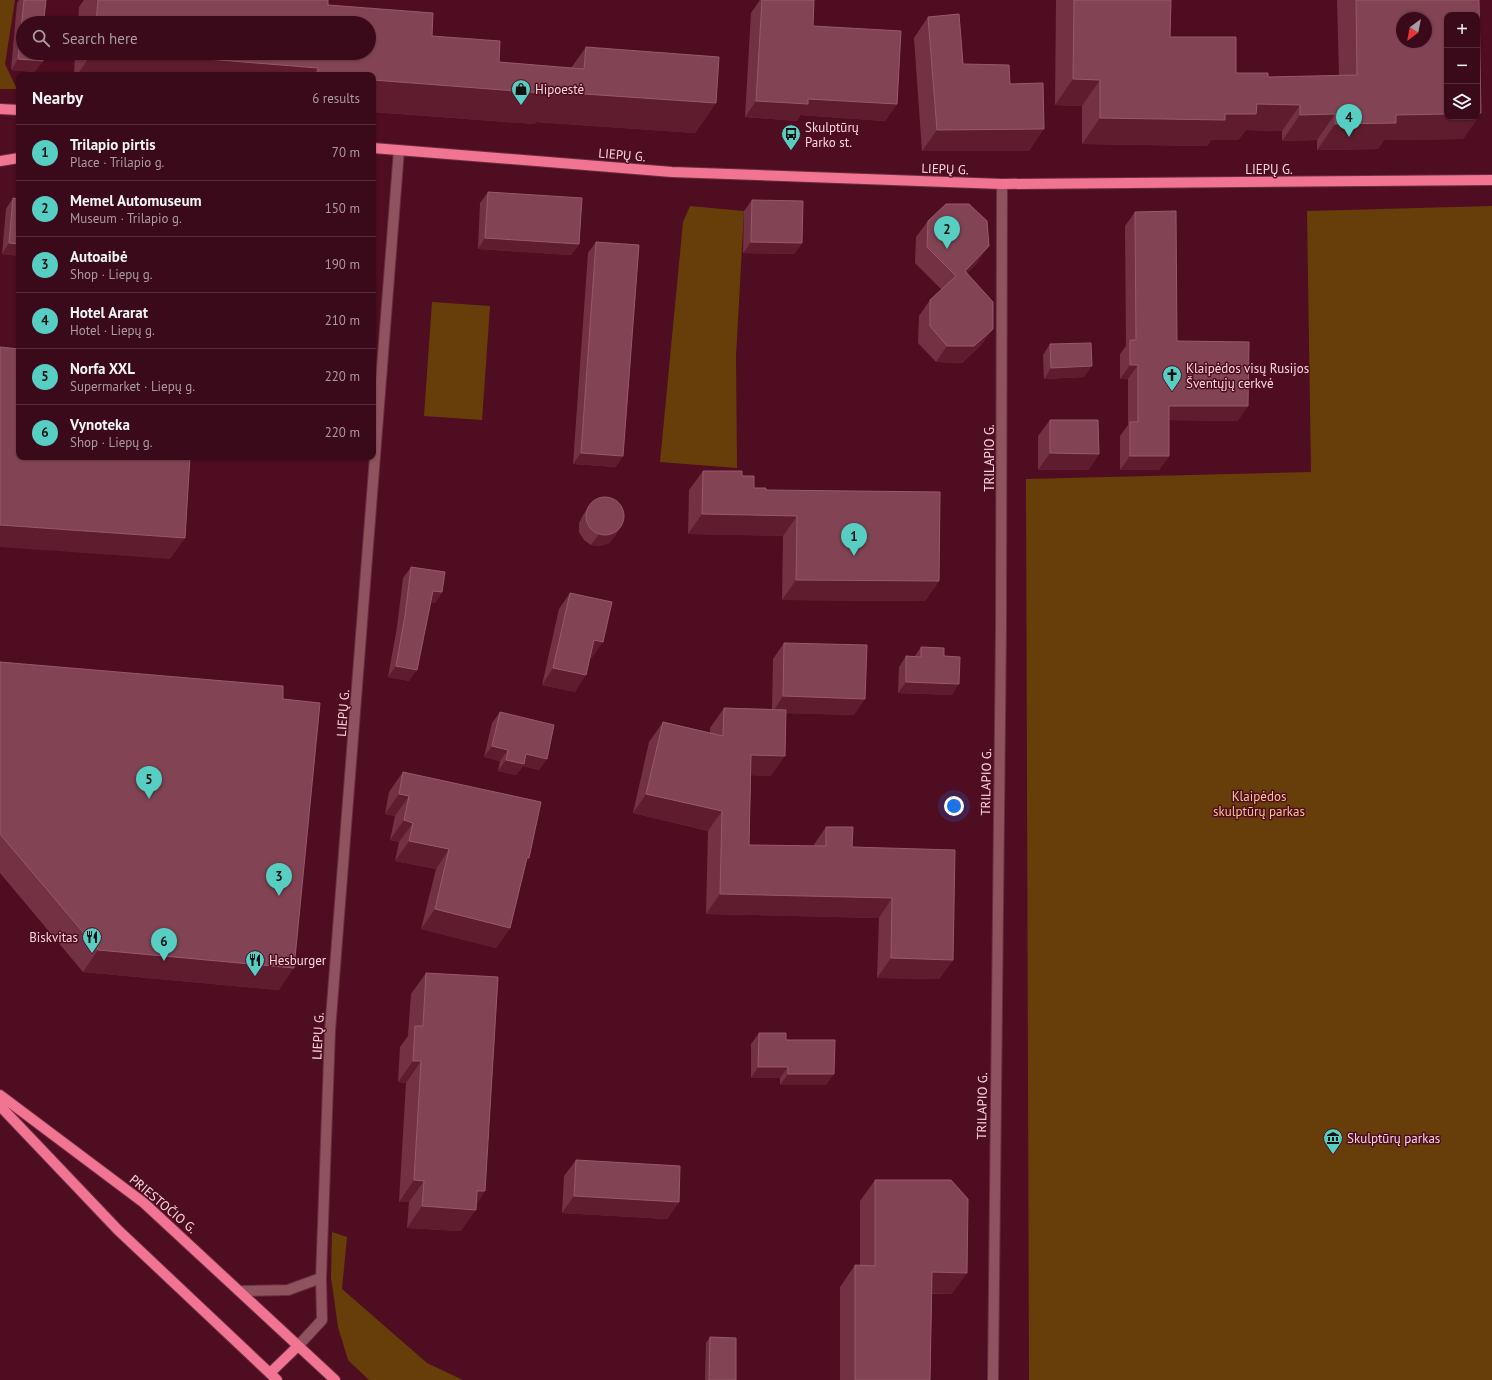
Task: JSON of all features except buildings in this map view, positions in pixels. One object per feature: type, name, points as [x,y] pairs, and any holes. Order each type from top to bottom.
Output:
[{"type":"main road","points":[[0,109],[16,110]]},
{"type":"main road","name":"LIEPŲ G.","points":[[376,148],[672,172],[1002,184],[1492,180]]},
{"type":"main road","points":[[0,161],[16,158]]},
{"type":"main road","name":"PRIESTOČIO G.","points":[[0,1096],[144,1203],[241,1291],[335,1380]]},
{"type":"main road","points":[[0,1106],[118,1230],[273,1377],[298,1346]]},
{"type":"street","name":"LIEPŲ G.","points":[[376,444],[399,150]]},
{"type":"street","name":"TRILAPIO G.","points":[[993,1380],[1001,629],[1002,184]]},
{"type":"street","name":"LIEPŲ G.","points":[[298,1346],[322,1320],[321,1278],[330,1031],[375,460]]},
{"type":"street","points":[[241,1291],[288,1290],[321,1278]]},
{"type":"green space","points":[[0,0],[15,0],[5,64],[16,89],[0,89]]},
{"type":"green space","points":[[690,206],[744,211],[736,356],[737,468],[660,462],[683,222]]},
{"type":"green space","name":"Klaipėdos skulptūrų parkas","points":[[1492,206],[1492,1380],[1029,1380],[1026,479],[1311,472],[1307,211]]},
{"type":"green space","points":[[432,302],[490,306],[482,420],[424,416]]},
{"type":"green space","points":[[332,1232],[347,1237],[342,1289],[427,1363],[463,1380],[369,1380],[348,1360],[338,1327],[331,1277]]},
{"type":"place","name":"Hipoestė","points":[[521,106]]},
{"type":"place","name":"Hotel Ararat","points":[[1349,137]]},
{"type":"place","name":"Skulptūrų Parko st.","points":[[791,151]]},
{"type":"place","name":"Memel Automuseum","points":[[947,249]]},
{"type":"place","name":"Klaipėdos visų Rusijos Šventųjų cerkvė","points":[[1172,392]]},
{"type":"place","name":"Trilapio pirtis","points":[[854,556]]},
{"type":"place","name":"Norfa XXL","points":[[149,799]]},
{"type":"place","name":"Autoaibė","points":[[279,896]]},
{"type":"place","name":"Biskvitas","points":[[92,954]]},
{"type":"place","name":"Vynoteka","points":[[164,961]]},
{"type":"place","name":"Hesburger","points":[[255,977]]},
{"type":"place","name":"Skulptūrų parkas","points":[[1333,1155]]}]
